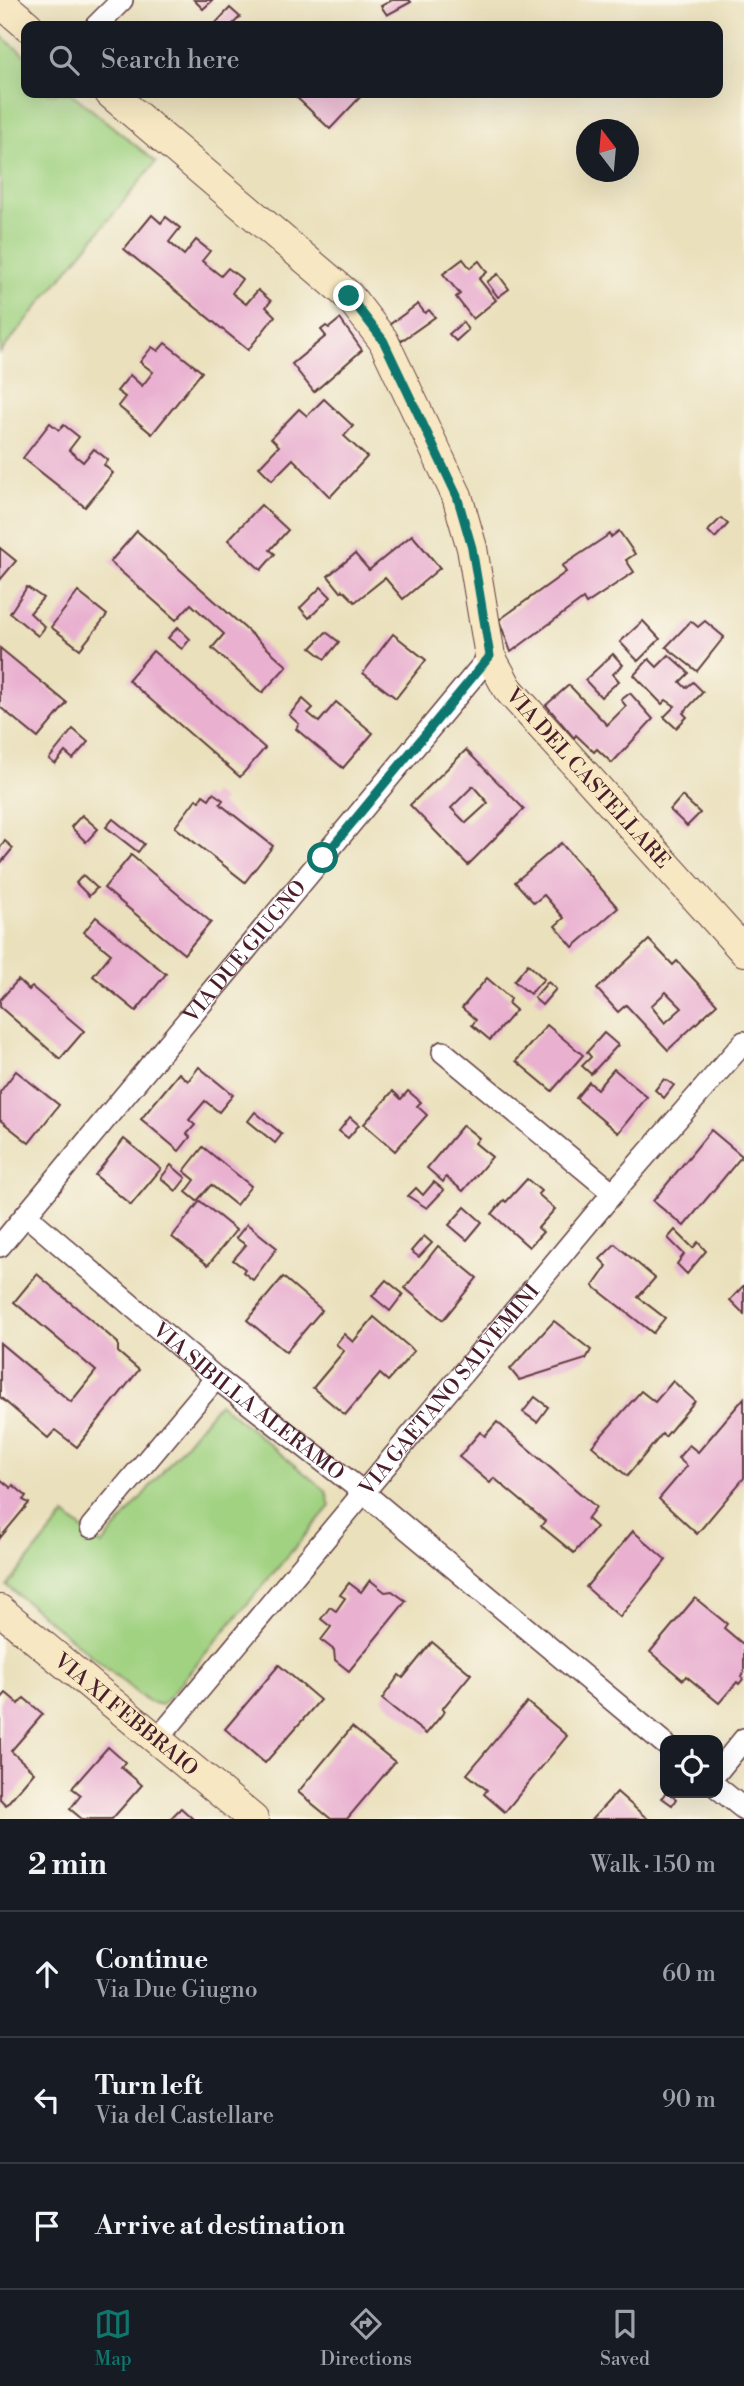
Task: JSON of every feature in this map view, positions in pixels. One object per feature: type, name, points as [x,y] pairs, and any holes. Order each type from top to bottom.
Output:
[{"type":"street","points":[[101,21],[122,0]]},
{"type":"street","points":[[0,2],[22,21]]},
{"type":"street","name":"VIA DEL CASTELLARE","points":[[116,98],[349,296],[383,340],[457,496],[472,548],[490,656],[508,689],[744,951]]},
{"type":"street","name":"VIA DUE GIUGNO","points":[[0,1246],[490,656]]},
{"type":"street","name":"VIA GAETANO SALVEMINI","points":[[158,1739],[613,1193],[744,1042]]},
{"type":"street","points":[[443,1052],[613,1193]]},
{"type":"street","name":"VIA SIBILLA ALERAMO","points":[[27,1216],[216,1378],[363,1492],[660,1740]]},
{"type":"street","points":[[91,1527],[216,1378]]},
{"type":"street","name":"VIA XI FEBBRAIO","points":[[0,1610],[253,1819]]},
{"type":"street","points":[[723,1765],[744,1739]]},
{"type":"street","points":[[723,1792],[744,1810]]},
{"type":"green space","points":[[0,35],[21,52],[21,98],[77,98],[156,162],[0,353]]},
{"type":"green space","points":[[219,1403],[326,1491],[330,1506],[162,1705],[148,1702],[7,1586],[65,1515],[102,1545]]},
{"type":"building","points":[[194,0],[213,0],[203,9]]},
{"type":"building","points":[[392,0],[411,2],[387,15],[381,6]]},
{"type":"building","points":[[230,8],[240,17],[236,21],[218,21]]},
{"type":"building","points":[[297,98],[359,98],[330,129]]},
{"type":"building","points":[[152,215],[161,223],[166,217],[180,228],[169,242],[184,255],[196,240],[210,251],[202,261],[221,276],[228,268],[242,279],[232,293],[246,304],[258,290],[271,301],[266,307],[275,316],[248,350],[124,249]]},
{"type":"building","points":[[463,259],[470,268],[479,261],[487,272],[479,279],[496,300],[473,319],[456,297],[460,294],[443,274]]},
{"type":"building","points":[[498,274],[509,289],[498,297],[487,282]]},
{"type":"building","points":[[418,304],[425,313],[429,310],[435,317],[401,341],[389,325]]},
{"type":"building","points":[[340,319],[362,350],[314,392],[292,364],[326,336],[321,330],[326,326],[329,328]]},
{"type":"building","points":[[463,322],[468,330],[456,341],[449,334]]},
{"type":"building","points":[[165,343],[202,372],[152,434],[118,406],[125,397],[117,391],[130,375],[142,386],[153,372],[140,362],[152,347],[158,351]]},
{"type":"building","points":[[324,399],[353,426],[344,436],[367,457],[330,497],[293,459],[272,480],[259,467],[279,446],[271,438],[299,409],[307,416]]},
{"type":"building","points":[[50,423],[59,430],[64,425],[79,437],[69,450],[83,462],[94,449],[108,460],[104,465],[113,473],[85,507],[23,458]]},
{"type":"building","points":[[261,505],[288,530],[270,550],[275,554],[261,570],[228,540]]},
{"type":"building","points":[[721,518],[728,524],[715,538],[708,531]]},
{"type":"building","points":[[137,531],[287,666],[262,693],[212,648],[224,634],[191,604],[176,620],[110,562]]},
{"type":"building","points":[[619,531],[635,554],[626,560],[634,572],[586,604],[583,599],[511,652],[499,620],[566,572],[562,566],[610,534],[611,537]]},
{"type":"building","points":[[412,535],[440,568],[403,599],[385,578],[355,602],[343,590],[341,592],[328,576],[355,554],[369,570]]},
{"type":"building","points":[[0,548],[16,561],[0,580]]},
{"type":"building","points":[[27,587],[43,598],[30,613],[45,627],[38,636],[10,613]]},
{"type":"building","points":[[321,587],[331,597],[309,618],[300,608]]},
{"type":"building","points":[[78,592],[107,615],[80,649],[51,627]]},
{"type":"building","points":[[643,621],[660,639],[638,661],[620,642]]},
{"type":"building","points":[[691,621],[698,627],[705,621],[724,637],[697,671],[666,647]]},
{"type":"building","points":[[178,627],[190,639],[182,649],[168,638]]},
{"type":"building","points":[[326,632],[339,642],[325,659],[311,648]]},
{"type":"building","points":[[393,634],[426,660],[396,698],[363,673]]},
{"type":"building","points":[[0,648],[67,703],[38,738],[0,707]]},
{"type":"building","points":[[153,651],[265,748],[240,777],[128,680]]},
{"type":"building","points":[[613,654],[623,665],[613,674],[619,681],[601,697],[585,680]]},
{"type":"building","points":[[669,655],[689,673],[680,682],[686,688],[693,682],[703,692],[683,713],[687,717],[676,728],[664,717],[675,706],[666,700],[662,704],[634,675],[649,659],[657,667]]},
{"type":"building","points":[[569,685],[607,725],[626,706],[621,700],[630,693],[653,719],[612,763],[597,749],[594,752],[576,735],[574,738],[546,705]]},
{"type":"building","points":[[303,699],[313,708],[308,713],[319,722],[336,702],[373,733],[343,768],[296,729],[299,724],[289,715]]},
{"type":"building","points":[[73,729],[88,742],[73,759],[65,752],[55,764],[49,759]]},
{"type":"building","points":[[466,750],[524,809],[468,865],[410,805]],"holes":[[[473,786],[488,803],[466,823],[451,808]]]},
{"type":"building","points":[[213,793],[223,800],[220,804],[273,846],[245,882],[175,827],[196,799],[199,801],[203,795],[209,799]]},
{"type":"building","points":[[682,796],[700,813],[687,826],[670,810]]},
{"type":"building","points":[[82,815],[98,829],[86,842],[71,827]]},
{"type":"building","points":[[113,819],[144,844],[138,852],[106,827]]},
{"type":"building","points":[[5,841],[13,848],[0,864],[0,848]]},
{"type":"building","points":[[561,843],[618,908],[573,947],[555,926],[564,918],[544,895],[534,903],[515,882]]},
{"type":"building","points":[[131,855],[211,922],[184,954],[104,888]]},
{"type":"building","points":[[83,875],[97,888],[89,896],[76,883]]},
{"type":"building","points":[[96,917],[166,974],[136,1011],[93,976],[111,954],[84,932]]},
{"type":"building","points":[[649,940],[673,965],[677,961],[717,1004],[668,1050],[626,1005],[618,1012],[597,989]],"holes":[[[666,992],[682,1008],[665,1023],[651,1006]]]},
{"type":"building","points":[[528,964],[544,979],[530,994],[514,981]]},
{"type":"building","points":[[487,978],[511,999],[508,1003],[516,1010],[490,1040],[472,1025],[476,1020],[462,1008]]},
{"type":"building","points":[[18,980],[29,990],[32,987],[84,1031],[60,1059],[0,1007],[0,1000]]},
{"type":"building","points":[[548,982],[556,989],[542,1005],[534,998]]},
{"type":"building","points":[[547,1025],[583,1055],[552,1091],[516,1061]]},
{"type":"building","points":[[604,1033],[618,1045],[591,1074],[582,1066],[591,1057],[587,1052]]},
{"type":"building","points":[[199,1067],[233,1095],[219,1112],[205,1101],[189,1120],[195,1125],[179,1151],[141,1119],[179,1073],[188,1081]]},
{"type":"building","points":[[614,1069],[647,1097],[618,1133],[576,1098],[589,1082],[597,1089]]},
{"type":"building","points":[[16,1071],[59,1105],[29,1143],[0,1120],[0,1092]]},
{"type":"building","points":[[664,1079],[674,1085],[664,1098],[655,1090]]},
{"type":"building","points":[[393,1091],[401,1099],[408,1091],[421,1102],[417,1106],[427,1115],[395,1151],[364,1124]]},
{"type":"building","points":[[255,1112],[282,1134],[275,1143],[248,1121]]},
{"type":"building","points":[[350,1117],[359,1125],[348,1138],[339,1131]]},
{"type":"building","points":[[463,1125],[479,1138],[475,1143],[492,1157],[463,1191],[446,1177],[443,1182],[427,1168]]},
{"type":"building","points":[[711,1130],[742,1156],[684,1226],[653,1201]]},
{"type":"building","points":[[124,1139],[161,1169],[131,1205],[95,1175]]},
{"type":"building","points":[[203,1147],[251,1186],[236,1205],[211,1185],[197,1201],[186,1192],[195,1180],[184,1171]]},
{"type":"building","points":[[171,1165],[186,1178],[176,1191],[161,1178]]},
{"type":"building","points":[[527,1179],[541,1191],[538,1194],[555,1209],[538,1228],[543,1232],[529,1247],[492,1214]]},
{"type":"building","points":[[434,1182],[444,1190],[427,1208],[408,1196],[416,1188],[423,1195]]},
{"type":"building","points":[[200,1201],[236,1230],[208,1265],[172,1237]]},
{"type":"building","points":[[465,1207],[482,1222],[467,1240],[449,1225]]},
{"type":"building","points":[[247,1224],[277,1248],[253,1280],[243,1272],[245,1269],[233,1260],[246,1245],[236,1238]]},
{"type":"building","points":[[675,1230],[693,1248],[698,1242],[706,1251],[687,1274],[677,1264],[684,1254],[668,1238]]},
{"type":"building","points":[[424,1236],[432,1243],[419,1257],[411,1251]]},
{"type":"building","points":[[615,1244],[655,1278],[638,1297],[665,1318],[653,1333],[593,1286],[607,1266],[600,1259]]},
{"type":"building","points":[[438,1246],[477,1278],[443,1320],[405,1288]]},
{"type":"building","points":[[37,1274],[118,1343],[118,1352],[139,1370],[77,1447],[55,1430],[48,1438],[0,1397],[0,1343],[71,1402],[96,1371],[14,1302]]},
{"type":"building","points":[[283,1277],[322,1310],[286,1352],[247,1320]]},
{"type":"building","points":[[386,1280],[403,1294],[390,1311],[372,1296]]},
{"type":"building","points":[[744,1285],[744,1314],[730,1300]]},
{"type":"building","points":[[374,1317],[414,1351],[388,1381],[380,1374],[345,1415],[313,1388],[344,1351],[336,1344],[344,1334],[353,1342]]},
{"type":"building","points":[[554,1321],[591,1350],[586,1359],[519,1380],[510,1369]]},
{"type":"building","points":[[673,1381],[695,1401],[665,1437],[662,1434],[627,1476],[592,1446],[641,1391],[655,1402]]},
{"type":"building","points":[[535,1397],[548,1407],[537,1422],[523,1412]]},
{"type":"building","points":[[744,1398],[744,1478],[697,1534],[659,1499],[687,1466],[678,1458],[689,1445],[698,1452]]},
{"type":"building","points":[[497,1422],[596,1507],[587,1519],[596,1527],[574,1553],[541,1526],[545,1521],[494,1478],[490,1483],[459,1457],[480,1432],[485,1436]]},
{"type":"building","points":[[0,1479],[11,1488],[13,1485],[26,1496],[23,1500],[29,1503],[0,1538]]},
{"type":"building","points":[[633,1531],[666,1560],[620,1617],[586,1587]]},
{"type":"building","points":[[370,1580],[385,1592],[392,1591],[406,1601],[349,1671],[335,1660],[334,1650],[321,1640],[331,1627],[321,1619],[330,1607],[336,1611],[345,1598],[340,1595],[349,1583],[361,1592]]},
{"type":"building","points":[[695,1598],[727,1624],[724,1628],[744,1645],[743,1679],[739,1684],[737,1682],[719,1703],[686,1676],[683,1680],[650,1652]]},
{"type":"building","points":[[432,1642],[471,1674],[442,1709],[445,1711],[426,1734],[382,1699],[399,1675],[403,1678]]},
{"type":"building","points":[[279,1665],[320,1700],[265,1763],[225,1729]]},
{"type":"building","points":[[6,1693],[19,1704],[24,1698],[43,1714],[11,1751],[34,1772],[6,1805],[0,1799],[0,1700]]},
{"type":"building","points":[[527,1702],[567,1736],[505,1812],[484,1794],[487,1790],[467,1774]]},
{"type":"building","points":[[352,1727],[395,1762],[347,1819],[331,1819],[298,1792]]},
{"type":"building","points":[[108,1747],[125,1762],[121,1767],[142,1785],[112,1819],[82,1819],[70,1809],[81,1795],[72,1788]]},
{"type":"building","points":[[617,1792],[643,1815],[648,1819],[592,1819]]},
{"type":"building","points":[[662,1798],[675,1798],[672,1805]]},
{"type":"building","points":[[181,1808],[193,1819],[170,1819]]},
{"type":"route","points":[[323,858],[490,656],[472,548],[457,496],[383,340],[349,296]]}]
